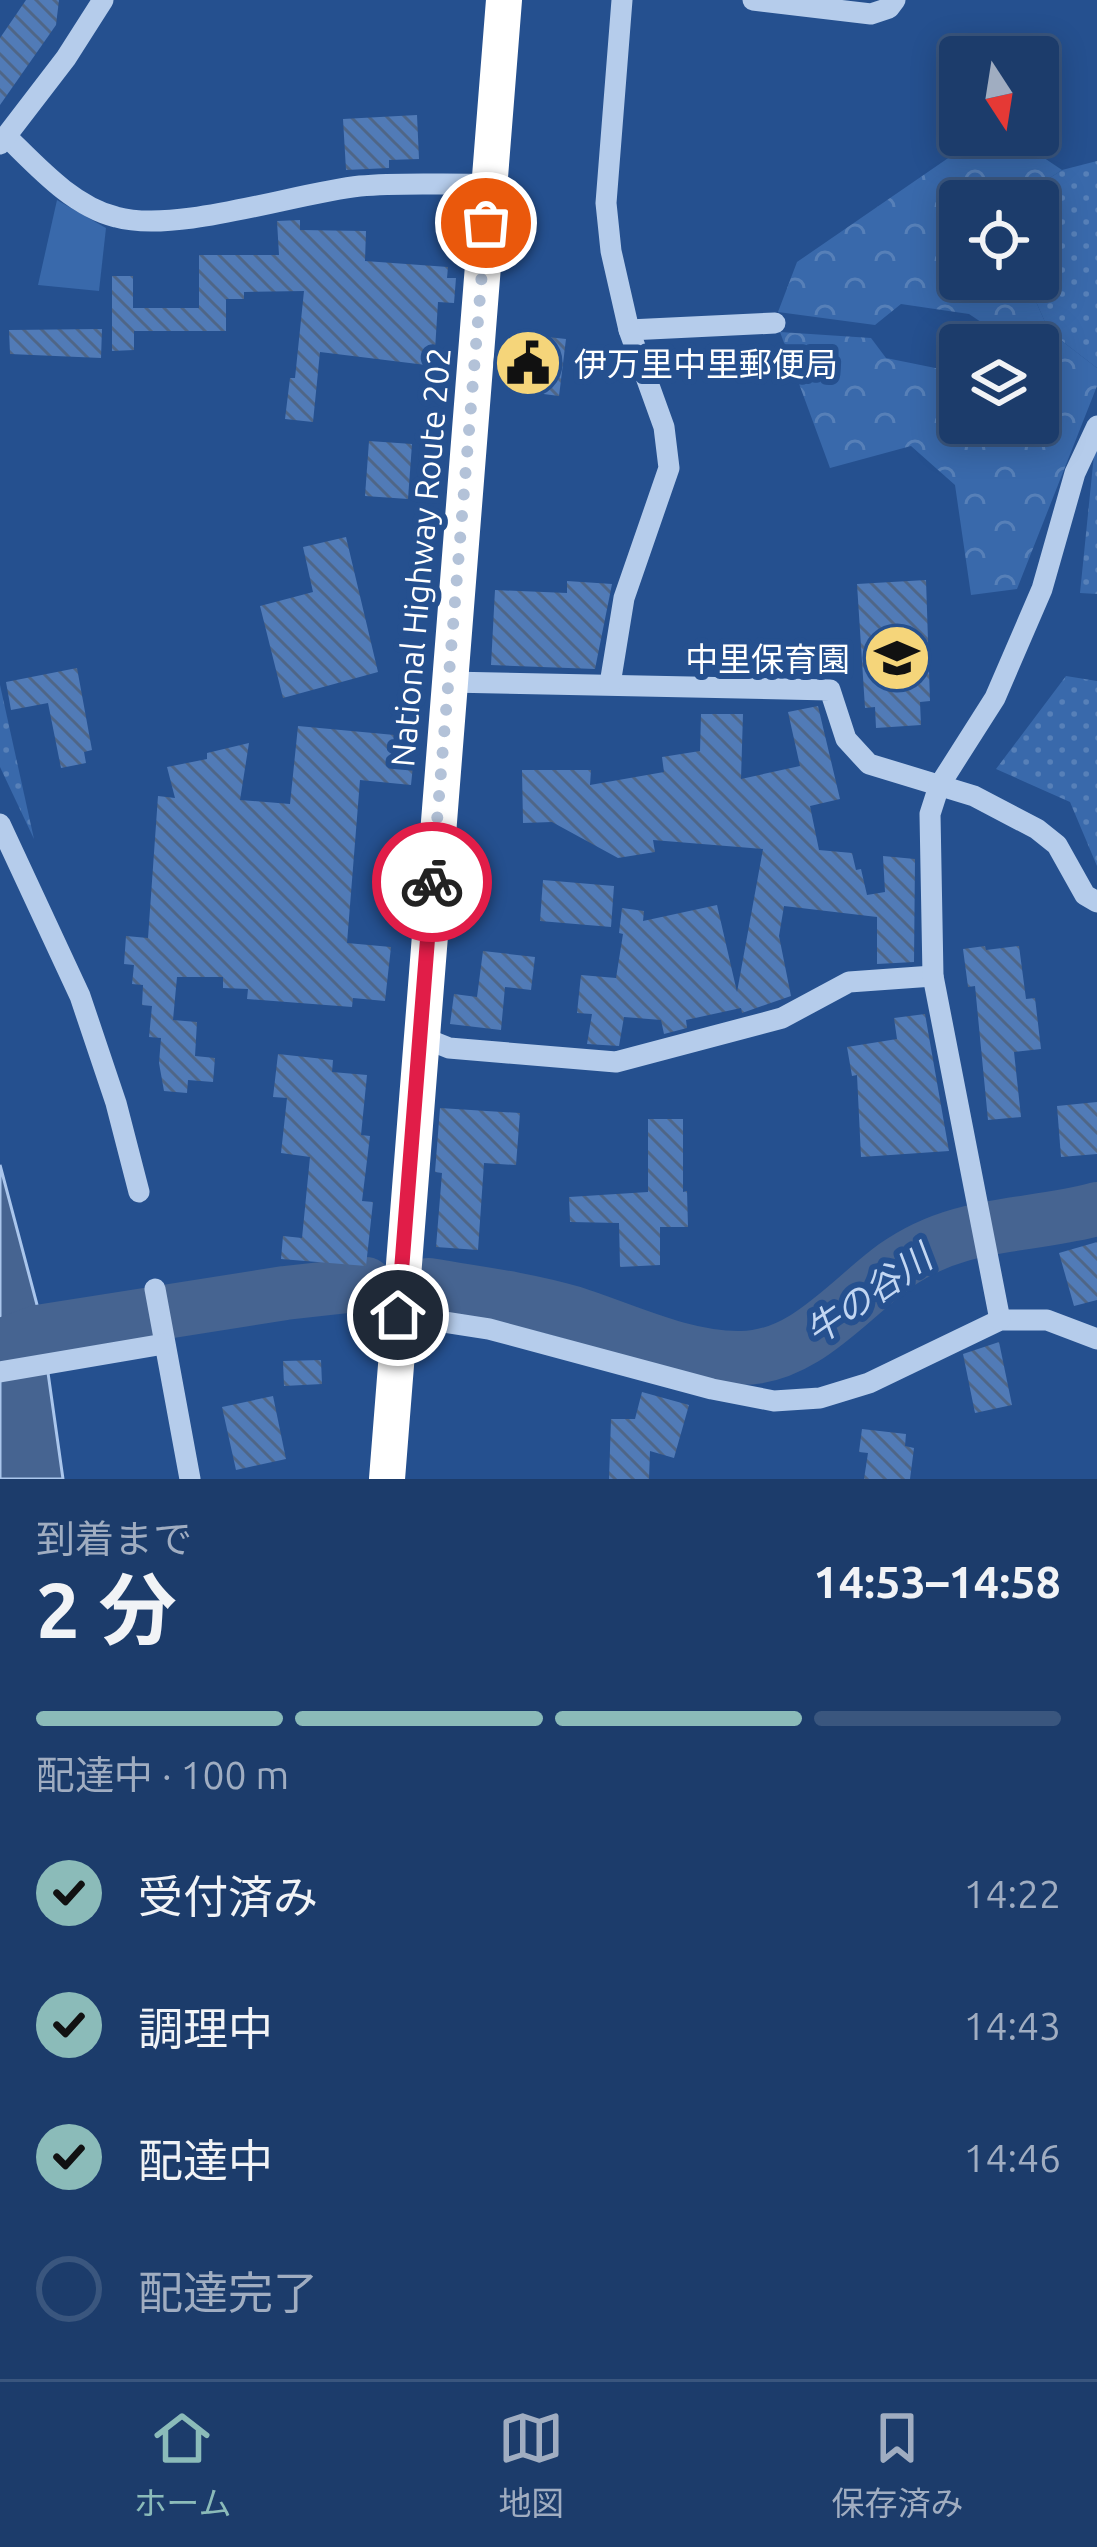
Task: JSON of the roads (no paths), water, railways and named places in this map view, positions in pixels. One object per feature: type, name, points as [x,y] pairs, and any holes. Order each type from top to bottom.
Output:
[{"type":"highway","name":"National Highway Route 202","points":[[387,1479],[504,0]]},
{"type":"street","points":[[103,0],[66,58],[3,140],[92,208],[118,218],[176,218],[364,186],[489,184]]},
{"type":"street","points":[[610,684],[624,598],[669,469],[664,427],[629,330],[611,251],[606,203],[622,0]]},
{"type":"street","points":[[753,0],[871,14],[889,8],[895,0]]},
{"type":"street","points":[[629,330],[775,322]]},
{"type":"street","points":[[1000,1320],[933,976],[930,814],[939,785],[995,698],[1042,589],[1075,473],[1097,426]]},
{"type":"street","points":[[449,682],[830,690],[846,740],[869,764],[974,796],[1036,830],[1057,845],[1085,895],[1097,902]]},
{"type":"street","points":[[0,824],[80,996],[140,1192]]},
{"type":"street","points":[[419,1036],[449,1048],[616,1062],[782,1018],[849,982],[933,976]]},
{"type":"street","points":[[155,1289],[190,1479]]},
{"type":"street","points":[[398,1315],[489,1329],[712,1389],[775,1401],[820,1398],[868,1383],[1000,1320],[1047,1320],[1097,1339]]},
{"type":"street","points":[[0,1372],[164,1344]]},
{"type":"waterway","name":"牛の谷川","points":[[428,1285],[555,1308],[698,1354],[741,1358],[764,1355],[805,1338],[895,1266],[944,1240],[1097,1209]]},
{"type":"waterway","name":"牛の谷川","points":[[0,1346],[38,1332],[366,1284]]},
{"type":"place","name":"伊万里中里郵便局","points":[[528,363]]},
{"type":"place","name":"中里保育園","points":[[897,658]]}]
